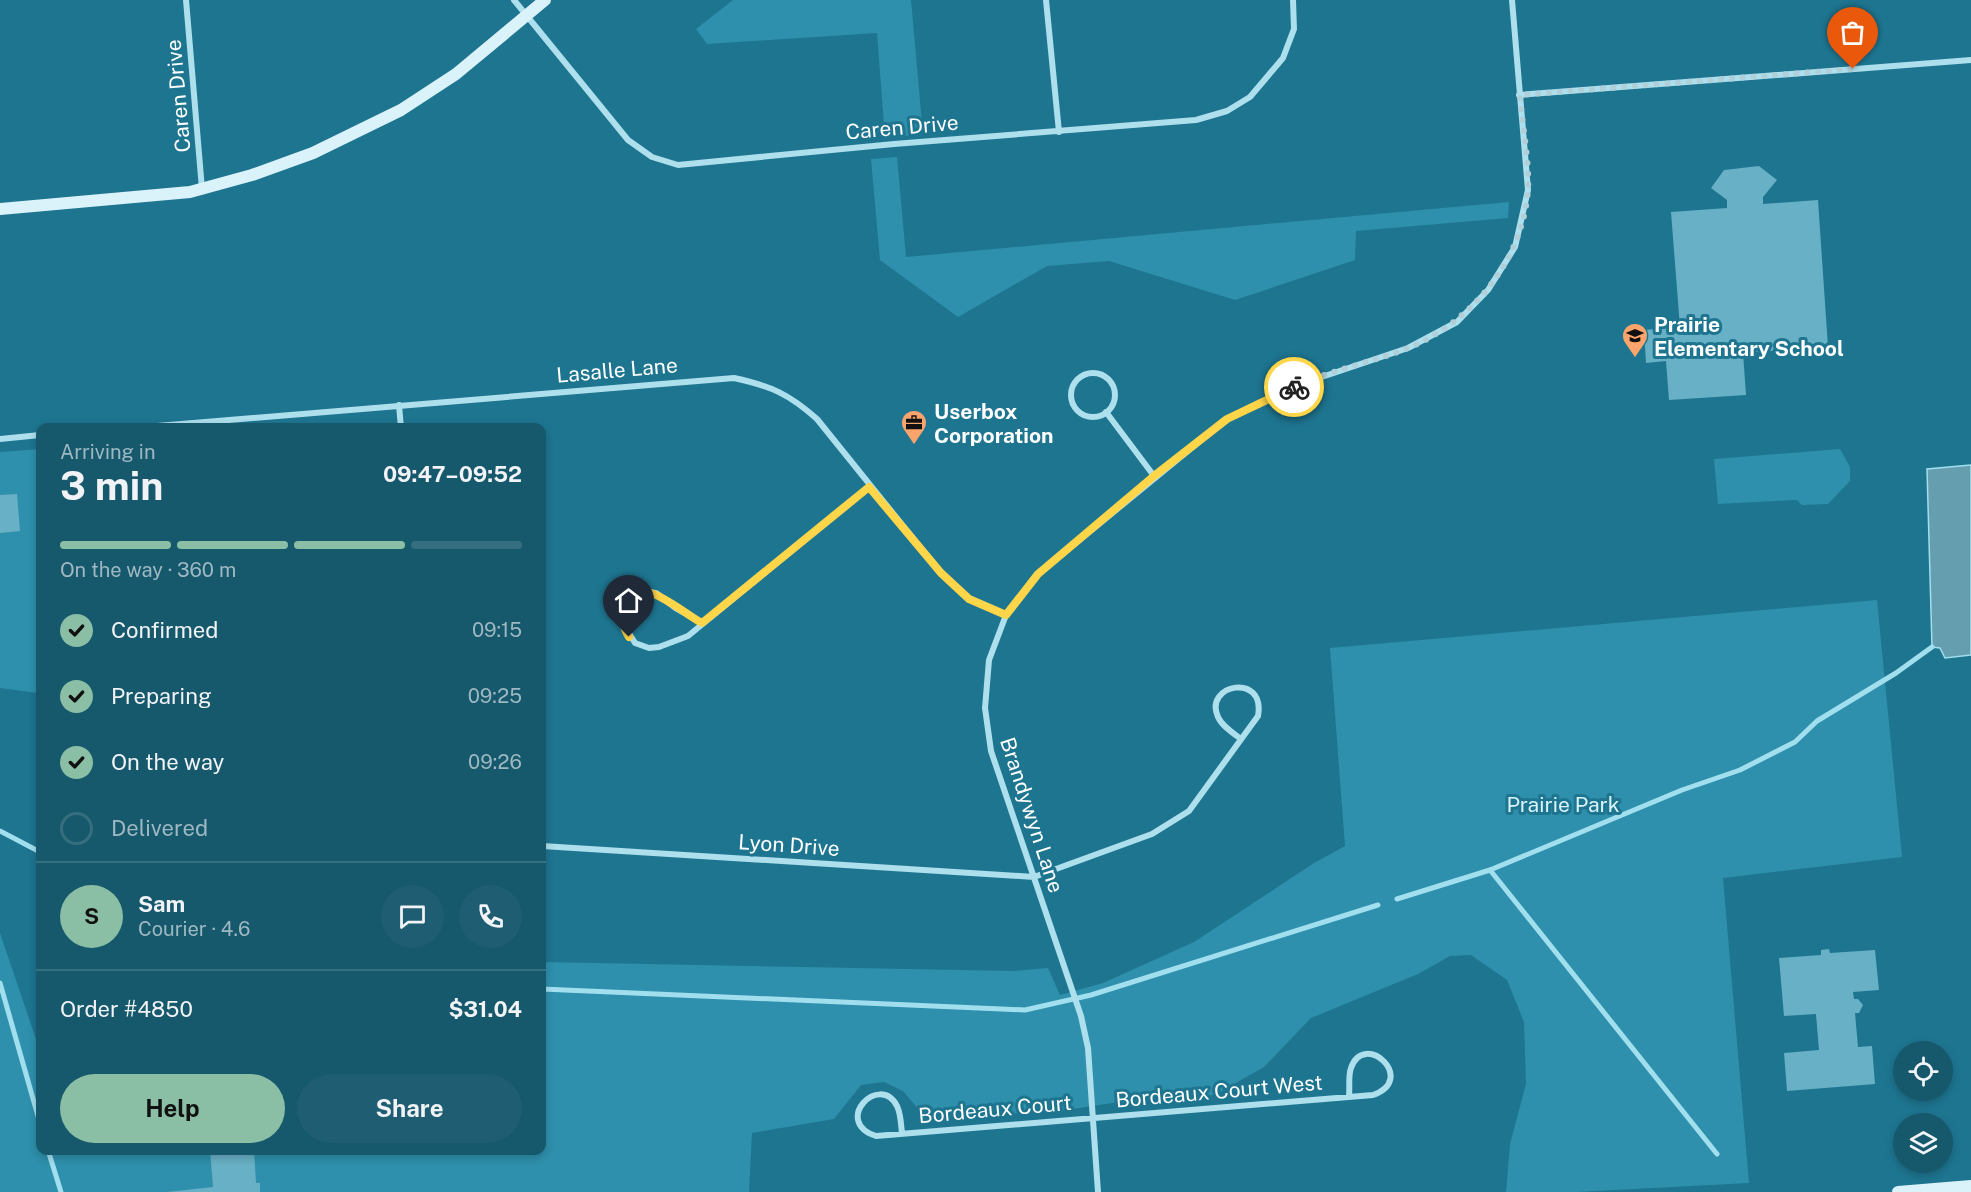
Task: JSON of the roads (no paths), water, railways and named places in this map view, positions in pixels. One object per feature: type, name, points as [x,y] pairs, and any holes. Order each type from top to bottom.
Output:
[{"type":"street","name":"Caren Drive","points":[[186,0],[202,189]]},
{"type":"street","name":"Caren Drive","points":[[514,0],[628,140],[652,158],[678,165],[894,144],[1196,120],[1227,111],[1250,96],[1283,58],[1294,29],[1293,0]]},
{"type":"street","points":[[0,209],[190,192],[252,175],[313,153],[401,110],[456,74],[545,0]]},
{"type":"street","points":[[1046,0],[1059,132]]},
{"type":"street","name":"Brandywyn Lane","points":[[1098,1192],[1091,1118],[1088,1048],[1081,1016],[991,751],[986,708],[989,660],[1006,615],[1038,574],[1154,476],[1227,419],[1301,384],[1408,348],[1457,321],[1488,290],[1515,247],[1528,190],[1512,0]]},
{"type":"street","points":[[1520,95],[1971,60]]},
{"type":"street","points":[[1097,373],[1109,380],[1115,393],[1114,400],[1106,412],[1092,417],[1079,412],[1071,400],[1071,392],[1077,379],[1083,375],[1097,373]]},
{"type":"street","name":"Lasalle Lane","points":[[191,423],[734,378],[769,385],[796,400],[816,419],[941,573],[969,599],[1006,615]]},
{"type":"street","points":[[399,405],[401,423]]},
{"type":"street","points":[[1106,412],[1154,476]]},
{"type":"street","points":[[0,439],[36,435]]},
{"type":"street","points":[[702,623],[652,591],[638,591],[624,604],[624,625],[635,643],[659,647],[673,643],[702,623],[869,487]]},
{"type":"street","points":[[1034,877],[1152,834],[1189,811],[1258,716],[1259,709],[1255,696],[1250,691],[1237,687],[1224,692],[1219,697],[1216,711],[1222,724],[1241,739]]},
{"type":"street","name":"Lyon Drive","points":[[546,846],[1034,877]]},
{"type":"street","name":"Bordeaux Court West","points":[[1091,1118],[1373,1095],[1385,1088],[1390,1076],[1383,1059],[1370,1054],[1358,1058],[1353,1063],[1349,1096]]},
{"type":"street","name":"Bordeaux Court","points":[[902,1134],[898,1109],[890,1099],[884,1095],[871,1096],[861,1105],[858,1118],[864,1130],[876,1136],[902,1134],[1091,1118]]},
{"type":"street","points":[[1899,1192],[1971,1186]]},
{"type":"waterway","points":[[1397,899],[1490,870],[1682,790],[1740,770],[1795,742],[1817,721],[1896,673],[1932,647]]},
{"type":"waterway","points":[[0,831],[36,850]]},
{"type":"waterway","points":[[1490,870],[1717,1154]]},
{"type":"waterway","points":[[546,989],[1025,1010],[1091,995],[1378,905]]},
{"type":"waterway","points":[[0,983],[36,1109]]},
{"type":"waterway","points":[[50,1155],[61,1192]]},
{"type":"place","name":"Prairie Elementary School","points":[[1635,359]]},
{"type":"place","name":"Userbox Corporation","points":[[914,446]]},
{"type":"park label","name":"Prairie Park","points":[[1563,804]]}]
